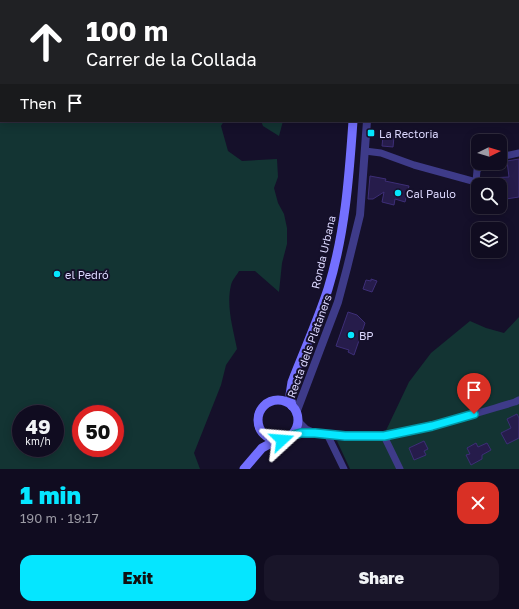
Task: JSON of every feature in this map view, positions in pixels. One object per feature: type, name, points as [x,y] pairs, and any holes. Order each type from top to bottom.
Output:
[{"type":"main road","name":"Ronda Urbana","points":[[290,436],[296,429],[295,413],[290,395],[292,382],[326,295],[343,228],[349,184],[353,122]]},
{"type":"main road","name":"Ronda Urbana","points":[[261,431],[258,419],[260,412],[265,405],[276,400],[292,382]]},
{"type":"main road","points":[[276,400],[284,402],[295,413]]},
{"type":"main road","points":[[261,431],[268,437],[277,440]]},
{"type":"main road","points":[[255,456],[259,446],[261,431]]},
{"type":"main road","points":[[244,469],[262,448],[277,440],[290,436]]},
{"type":"street","name":"Recta dels Plataners","points":[[295,413],[338,302],[347,268],[360,214],[367,122]]},
{"type":"street","points":[[365,151],[381,154],[471,181]]},
{"type":"street","points":[[507,156],[519,153]]},
{"type":"street","points":[[290,436],[301,433],[315,433],[384,436],[432,426],[519,400]]},
{"type":"street","points":[[295,413],[306,428],[315,433]]},
{"type":"street","points":[[327,434],[344,469]]},
{"type":"street","points":[[384,436],[400,469]]},
{"type":"green space","points":[[0,122],[223,122],[221,126],[228,151],[242,161],[277,159],[278,177],[274,188],[278,203],[284,214],[287,228],[287,244],[282,263],[279,292],[255,271],[239,271],[233,279],[229,301],[237,349],[226,365],[221,385],[194,453],[200,469],[0,469]]},
{"type":"green space","points":[[261,122],[283,122],[279,136],[263,126]]},
{"type":"green space","points":[[519,317],[519,469],[350,469],[337,441],[381,441],[409,382],[431,353],[470,321],[486,328],[504,333]]},
{"type":"building","points":[[383,136],[394,137],[393,147],[382,146]]},
{"type":"building","points":[[519,159],[519,197],[507,199],[507,178],[490,178],[509,177],[507,161]]},
{"type":"building","points":[[370,176],[409,186],[405,202],[395,199],[394,205],[382,202],[384,192],[373,199],[368,199]]},
{"type":"building","points":[[371,279],[377,281],[372,292],[363,289],[366,280],[371,281]]},
{"type":"building","name":"BP","points":[[348,312],[357,315],[365,323],[354,355],[348,352],[349,350],[336,346]]},
{"type":"building","points":[[517,414],[519,418],[519,438],[507,444],[501,433],[511,428],[507,419]]},
{"type":"building","points":[[424,441],[428,449],[424,451],[426,455],[414,460],[409,448]]},
{"type":"building","points":[[476,443],[478,447],[487,443],[491,450],[482,455],[482,459],[471,465],[466,455],[470,454],[467,448]]},
{"type":"place","name":"La Rectoria","points":[[371,133]]},
{"type":"place","name":"Cal Paulo","points":[[398,193]]},
{"type":"place","name":"el Pedró","points":[[57,274]]},
{"type":"place","name":"BP","points":[[351,335]]},
{"type":"route","points":[[282,440],[301,433],[345,436],[384,436],[432,426],[474,414]]}]
